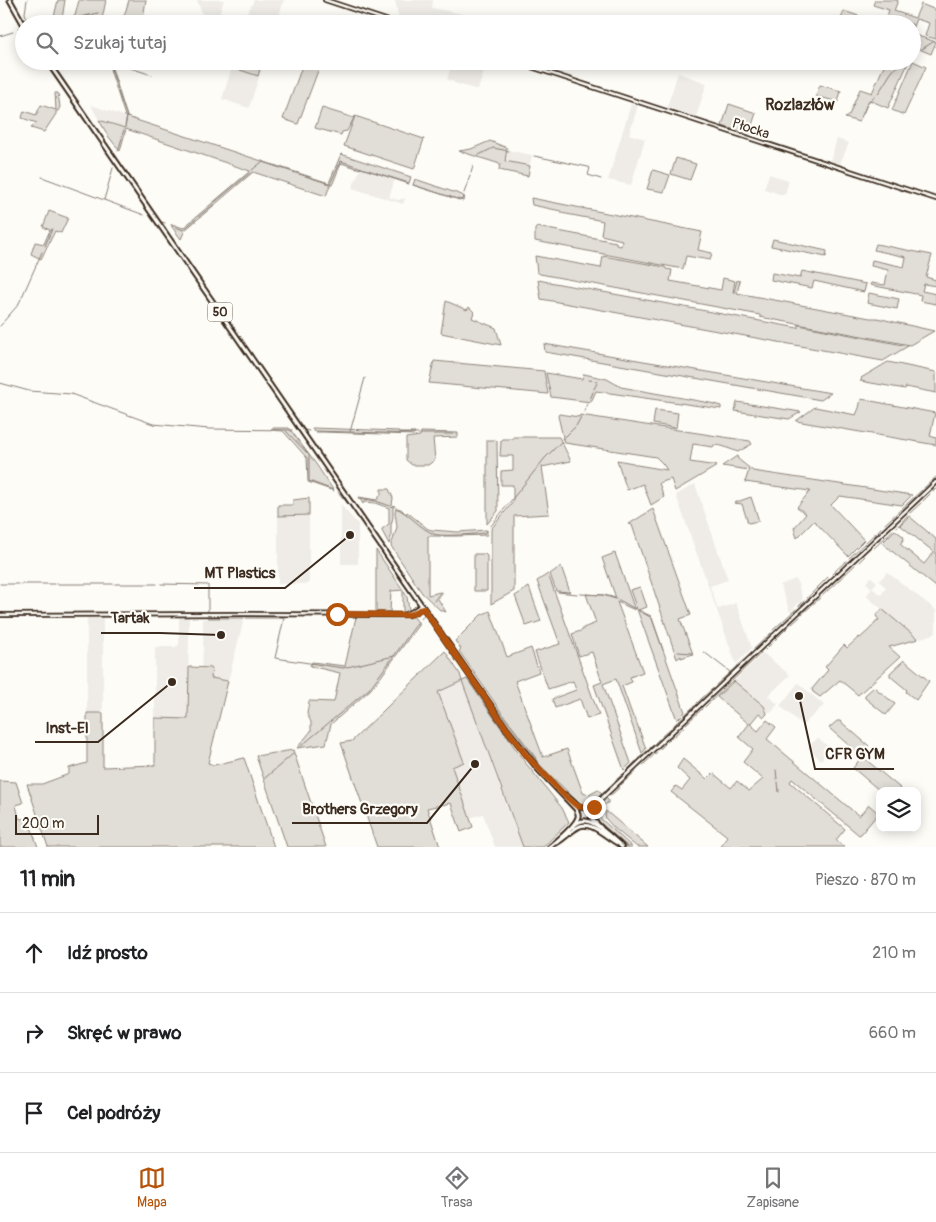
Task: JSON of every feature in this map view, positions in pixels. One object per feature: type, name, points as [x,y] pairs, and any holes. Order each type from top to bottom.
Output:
[{"type":"main road","points":[[10,0],[18,15]]},
{"type":"main road","name":"50","points":[[54,70],[516,741],[538,769],[575,807],[582,820]]},
{"type":"main road","name":"50","points":[[563,794],[577,806],[585,808],[601,828]]},
{"type":"main road","points":[[570,828],[578,814],[585,808]]},
{"type":"main road","points":[[551,846],[570,828],[582,820],[588,820],[591,814]]},
{"type":"main road","name":"50","points":[[588,820],[601,828],[621,846]]},
{"type":"main road","points":[[551,846],[579,826],[586,824],[621,846]]},
{"type":"street","points":[[325,0],[371,15]]},
{"type":"street","name":"Płocka","points":[[541,70],[936,199]]},
{"type":"street","points":[[585,808],[600,799],[936,482]]},
{"type":"street","points":[[0,615],[402,614],[422,606]]},
{"type":"street","points":[[591,814],[600,799]]},
{"type":"shaded area","points":[[58,0],[65,0],[63,15],[54,15]]},
{"type":"shaded area","points":[[79,0],[106,0],[103,15],[75,15]]},
{"type":"shaded area","points":[[129,0],[146,0],[144,15],[124,15]]},
{"type":"shaded area","points":[[197,0],[224,0],[219,15],[203,15]]},
{"type":"shaded area","points":[[254,0],[284,0],[279,15],[247,15]]},
{"type":"shaded area","points":[[395,0],[433,0],[432,8],[462,14],[462,15],[398,15]]},
{"type":"shaded area","points":[[875,0],[898,0],[894,11],[906,15],[887,15],[889,10],[873,5]]},
{"type":"shaded area","points":[[921,4],[936,10],[936,39],[925,36],[929,23],[921,21],[921,15],[916,15]]},
{"type":"shaded area","points":[[844,11],[856,15],[842,15]]},
{"type":"shaded area","points":[[921,37],[936,42],[931,54],[921,50]]},
{"type":"shaded area","points":[[921,65],[926,67],[904,115],[892,110],[909,70],[921,70]]},
{"type":"shaded area","points":[[110,70],[113,70],[127,117],[125,116]]},
{"type":"shaded area","points":[[231,70],[261,70],[249,108],[222,99]]},
{"type":"shaded area","points":[[240,70],[260,70],[258,76]]},
{"type":"shaded area","points":[[301,70],[318,70],[298,124],[283,119]]},
{"type":"shaded area","points":[[450,70],[484,70],[478,90],[447,79]]},
{"type":"shaded area","points":[[882,70],[905,70],[888,108],[869,100],[859,122],[845,118],[849,115],[860,89],[872,93]]},
{"type":"shaded area","points":[[678,73],[707,83],[696,117],[667,107]]},
{"type":"shaded area","points":[[820,85],[841,91],[838,102],[816,96]]},
{"type":"shaded area","points":[[55,93],[58,93],[60,107],[44,132],[31,128],[37,123],[22,118],[24,111],[36,115],[41,105],[56,110]]},
{"type":"shaded area","points":[[631,104],[638,106],[629,134],[645,139],[631,185],[608,180]]},
{"type":"shaded area","points":[[729,104],[756,113],[749,134],[722,126]]},
{"type":"shaded area","points":[[91,105],[127,117],[125,129],[99,120]]},
{"type":"shaded area","points":[[322,108],[354,118],[347,131],[342,132],[341,135],[315,128]]},
{"type":"shaded area","points":[[355,116],[424,139],[414,169],[344,146]]},
{"type":"shaded area","points":[[127,117],[329,183],[341,154],[411,177],[409,183],[341,163],[326,196],[253,172],[185,230],[181,239],[172,227],[172,224],[183,228],[250,171],[126,129],[120,151],[108,136],[99,120],[125,128]]},
{"type":"shaded area","points":[[837,139],[849,143],[840,164],[830,161]]},
{"type":"shaded area","points":[[490,141],[507,148],[505,161],[530,166],[528,176],[499,170],[500,164],[459,151],[471,149]]},
{"type":"shaded area","points":[[507,150],[532,155],[530,166],[505,161]]},
{"type":"shaded area","points":[[676,158],[696,164],[690,180],[671,174]]},
{"type":"shaded area","points":[[361,168],[395,179],[389,197],[398,200],[405,198],[403,204],[352,188]]},
{"type":"shaded area","points":[[653,170],[670,175],[664,192],[647,189]]},
{"type":"shaded area","points":[[769,174],[789,181],[785,194],[764,189]]},
{"type":"shaded area","points":[[415,179],[462,195],[465,198],[463,201],[413,185]]},
{"type":"shaded area","points":[[531,198],[702,232],[698,250],[712,253],[710,260],[686,256],[683,269],[535,241],[535,229],[537,227],[616,242],[616,245],[621,246],[622,240],[601,235],[603,221],[532,205]]},
{"type":"shaded area","points":[[49,211],[68,218],[61,233],[55,231],[41,259],[31,254],[35,242],[44,244],[50,230],[43,227]]},
{"type":"shaded area","points":[[773,239],[827,251],[826,257],[771,246]]},
{"type":"shaded area","points":[[876,244],[932,255],[926,277],[936,280],[936,286],[924,284],[922,291],[936,294],[936,304],[920,301],[921,295],[870,285],[871,283],[885,285],[888,270],[871,266],[872,260],[904,267],[906,257],[874,250]]},
{"type":"shaded area","points":[[535,256],[601,268],[603,256],[665,267],[672,270],[670,281],[721,290],[723,278],[735,281],[734,293],[737,280],[740,281],[737,293],[877,318],[934,331],[910,345],[760,317],[760,315],[540,274],[537,272]]},
{"type":"shaded area","points":[[802,271],[866,284],[864,292],[814,281],[812,288],[771,280],[772,273],[800,278]]},
{"type":"shaded area","points":[[538,280],[798,328],[799,325],[908,346],[883,361],[541,299]]},
{"type":"shaded area","points":[[869,293],[899,299],[897,309],[867,303]]},
{"type":"shaded area","points":[[446,301],[467,310],[469,307],[474,312],[472,318],[496,328],[501,345],[441,333]]},
{"type":"shaded area","points":[[544,344],[831,393],[821,400],[545,352]]},
{"type":"shaded area","points":[[434,361],[544,371],[548,394],[429,383]]},
{"type":"shaded area","points":[[888,362],[936,372],[936,393],[860,381],[861,378]]},
{"type":"shaded area","points":[[546,373],[582,379],[584,374],[607,379],[621,387],[710,403],[721,406],[721,409],[596,391],[591,402],[551,397]]},
{"type":"shaded area","points":[[861,399],[935,413],[930,436],[936,438],[936,445],[796,421],[815,407],[856,415]]},
{"type":"shaded area","points":[[737,402],[801,412],[789,419],[735,411]]},
{"type":"shaded area","points":[[655,410],[678,413],[676,428],[653,424]]},
{"type":"shaded area","points":[[559,414],[579,417],[580,415],[750,441],[752,444],[738,452],[722,446],[714,445],[713,447],[693,444],[690,462],[717,466],[675,491],[671,479],[659,483],[664,497],[651,505],[643,484],[627,490],[617,460],[667,470],[656,457],[565,443],[562,438]]},
{"type":"shaded area","points":[[272,428],[289,428],[334,491],[308,482],[307,458],[283,431],[271,430]]},
{"type":"shaded area","points":[[312,428],[415,433],[414,435],[315,432]]},
{"type":"shaded area","points":[[421,432],[458,433],[458,437],[433,438],[435,460],[428,465],[412,465],[406,460],[406,438],[420,436]]},
{"type":"shaded area","points":[[513,437],[559,437],[571,461],[542,467],[549,514],[514,516],[514,591],[491,604],[491,529],[513,502],[513,485],[501,485],[501,471],[513,470],[513,456],[500,456],[501,441],[503,439],[513,439]]},
{"type":"shaded area","points":[[487,440],[497,441],[498,511],[487,524]]},
{"type":"shaded area","points":[[737,456],[738,459],[753,471],[912,495],[902,505],[840,496],[831,505],[864,540],[848,556],[814,521],[797,538],[794,528],[806,514],[797,507],[810,491],[745,482],[749,470],[722,466]]},
{"type":"shaded area","points":[[695,484],[728,580],[710,586],[718,609],[736,603],[752,648],[736,664],[676,495]]},
{"type":"shaded area","points":[[381,489],[389,489],[393,498],[392,505],[395,506],[393,508],[389,544],[382,529],[389,524],[389,508],[375,503],[364,502],[363,504],[359,497],[377,500],[381,494]]},
{"type":"shaded area","points":[[751,497],[759,521],[748,523],[742,504],[734,503]]},
{"type":"shaded area","points":[[309,498],[309,515],[278,516],[278,505],[293,505],[293,500]]},
{"type":"shaded area","points":[[341,504],[358,524],[358,564],[341,564]]},
{"type":"shaded area","points":[[396,508],[401,509],[406,514],[407,512],[428,529],[432,530],[457,532],[487,530],[487,535],[428,536],[428,595],[442,593],[438,599],[446,612],[440,610],[422,593],[391,546],[397,527]]},
{"type":"shaded area","points":[[653,509],[691,615],[680,619],[693,654],[681,658],[681,656],[677,659],[632,525],[629,524]]},
{"type":"shaded area","points":[[309,515],[309,584],[278,584],[278,516]]},
{"type":"shaded area","points":[[909,516],[936,539],[936,587],[882,543],[895,530],[903,536],[904,539],[900,544],[924,564],[934,552],[900,525]]},
{"type":"shaded area","points":[[376,550],[403,590],[391,591],[390,612],[376,612]]},
{"type":"shaded area","points":[[615,553],[635,610],[617,602],[643,672],[630,677],[632,682],[622,686],[646,749],[642,753],[616,679],[603,684],[631,763],[624,770],[594,685],[602,682],[592,652],[579,656],[572,634],[596,623],[586,594],[616,598],[602,558]]},
{"type":"shaded area","points":[[474,554],[485,554],[487,556],[487,591],[474,591]]},
{"type":"shaded area","points":[[561,566],[570,592],[556,591],[550,574]]},
{"type":"shaded area","points":[[887,572],[936,610],[936,633],[918,639],[866,596],[872,588],[881,595],[886,587],[879,581]]},
{"type":"shaded area","points":[[548,574],[599,715],[587,719],[580,699],[555,708],[552,699],[576,690],[573,681],[548,689],[535,652],[560,644],[537,581]]},
{"type":"shaded area","points":[[871,577],[877,582],[872,588],[866,583]]},
{"type":"shaded area","points":[[796,579],[803,599],[790,612],[780,585]]},
{"type":"shaded area","points":[[529,587],[541,621],[526,626],[515,596]]},
{"type":"shaded area","points":[[640,587],[647,607],[638,610],[651,616],[685,712],[677,720],[630,590]]},
{"type":"shaded area","points":[[403,590],[407,597],[408,612],[403,612]]},
{"type":"shaded area","points":[[882,609],[918,639],[889,647],[900,657],[858,695],[840,680],[820,697],[813,692],[812,689],[828,670],[825,667],[844,645],[847,648],[879,620],[876,616]]},
{"type":"shaded area","points":[[490,611],[507,657],[531,648],[539,672],[515,681],[543,757],[567,749],[583,793],[589,795],[598,790],[602,793],[592,804],[588,806],[578,804],[552,781],[534,761],[536,758],[459,651],[461,649],[455,641],[481,615]]},
{"type":"shaded area","points":[[87,617],[103,617],[103,713],[87,713]]},
{"type":"shaded area","points":[[179,617],[189,617],[188,719],[155,718],[155,647],[176,647],[179,644]]},
{"type":"shaded area","points":[[356,617],[414,617],[419,624],[370,690],[331,724],[326,744],[297,748],[311,731],[311,722],[307,714],[309,701],[334,702],[340,673],[310,666],[312,662],[345,666]]},
{"type":"shaded area","points":[[203,619],[244,619],[228,681],[211,678],[201,668]]},
{"type":"shaded area","points":[[445,651],[460,674],[462,681],[438,692],[464,762],[452,767],[473,827],[461,832],[451,803],[427,808],[440,847],[377,847],[341,743],[352,741]]},
{"type":"shaded area","points":[[763,653],[790,675],[768,696],[778,704],[771,713],[767,714],[764,706],[734,681]]},
{"type":"shaded area","points":[[904,660],[929,681],[916,700],[890,676],[890,673]]},
{"type":"shaded area","points":[[189,667],[212,668],[211,678],[228,681],[208,763],[214,765],[244,758],[274,847],[48,847],[27,784],[42,784],[69,774],[69,768],[87,763],[87,713],[103,713],[103,767],[155,765],[155,718],[188,719]]},
{"type":"shaded area","points":[[467,679],[524,761],[562,808],[569,822],[543,847],[523,847],[462,681]]},
{"type":"shaded area","points":[[462,681],[523,847],[495,847],[483,814],[470,818],[452,767],[464,762],[438,691]]},
{"type":"shaded area","points":[[734,681],[764,706],[767,714],[764,717],[759,713],[750,724],[758,731],[767,720],[776,727],[767,739],[859,816],[869,805],[876,811],[876,816],[861,834],[859,835],[792,779],[790,782],[845,829],[836,840],[844,847],[721,847],[727,836],[671,792],[676,786],[682,790],[690,780],[677,768],[683,759],[707,779],[713,773],[731,788],[737,781],[749,791],[763,779],[743,762],[753,749],[739,737],[749,724],[717,697]]},
{"type":"shaded area","points":[[798,683],[824,705],[803,725],[780,706]]},
{"type":"shaded area","points":[[874,687],[895,704],[886,715],[865,698],[865,695]]},
{"type":"shaded area","points":[[837,721],[840,721],[869,746],[860,755],[829,728]]},
{"type":"shaded area","points":[[818,738],[831,749],[821,760],[808,746]]},
{"type":"shaded area","points":[[293,750],[326,847],[287,847],[256,756]]},
{"type":"shaded area","points":[[864,758],[899,787],[876,788],[853,768],[860,759]]},
{"type":"shaded area","points":[[0,781],[16,782],[23,803],[16,805],[19,818],[26,818],[27,815],[38,847],[0,847]]},
{"type":"shaded area","points":[[605,798],[608,800],[608,803],[600,808],[598,812],[599,817],[632,847],[626,847],[606,830],[594,815],[595,809]]},
{"type":"shaded area","points":[[606,811],[648,847],[637,847],[614,828],[606,819]]},
{"type":"waterway","points":[[25,15],[27,0]]},
{"type":"waterway","points":[[89,15],[98,13]]},
{"type":"waterway","points":[[0,36],[13,32]]},
{"type":"waterway","points":[[922,49],[933,42]]},
{"type":"waterway","points":[[111,70],[118,89]]},
{"type":"waterway","points":[[136,70],[152,75]]},
{"type":"waterway","points":[[863,114],[867,103],[879,92],[894,70]]},
{"type":"waterway","points":[[118,92],[127,116],[125,126]]},
{"type":"waterway","points":[[122,136],[124,130]]},
{"type":"waterway","points":[[118,151],[122,138]]},
{"type":"waterway","points":[[479,155],[493,148],[509,151]]},
{"type":"waterway","points":[[534,156],[588,167],[590,168],[588,175],[601,179]]},
{"type":"waterway","points":[[252,170],[262,162],[330,184],[341,161],[409,184]]},
{"type":"waterway","points":[[471,173],[473,166]]},
{"type":"waterway","points":[[113,168],[104,200],[144,215]]},
{"type":"waterway","points":[[215,202],[251,172]]},
{"type":"waterway","points":[[464,193],[470,176]]},
{"type":"waterway","points":[[42,177],[104,200]]},
{"type":"waterway","points":[[413,185],[460,200],[464,196]]},
{"type":"waterway","points":[[198,217],[214,204]]},
{"type":"waterway","points":[[171,225],[183,230],[196,219]]},
{"type":"waterway","points":[[45,246],[52,229]]},
{"type":"waterway","points":[[22,297],[42,252]]},
{"type":"waterway","points":[[4,321],[21,299]]},
{"type":"waterway","points":[[0,326],[3,323]]},
{"type":"waterway","points":[[350,432],[365,378]]},
{"type":"waterway","points":[[589,380],[598,381],[594,389]]},
{"type":"waterway","points":[[0,383],[29,391],[71,394],[153,424],[209,429],[292,430]]},
{"type":"waterway","points":[[589,402],[593,392]]},
{"type":"waterway","points":[[584,412],[587,404]]},
{"type":"waterway","points":[[563,439],[576,426],[581,417]]},
{"type":"waterway","points":[[305,430],[309,431]]},
{"type":"waterway","points":[[286,431],[309,455],[309,481],[333,490]]},
{"type":"waterway","points":[[313,431],[419,434]]},
{"type":"waterway","points":[[421,434],[453,434]]},
{"type":"waterway","points":[[490,527],[545,458],[561,442]]},
{"type":"waterway","points":[[924,488],[936,477]]},
{"type":"waterway","points":[[885,524],[922,490]]},
{"type":"waterway","points":[[338,492],[349,505]]},
{"type":"waterway","points":[[923,501],[930,494]]},
{"type":"waterway","points":[[358,498],[376,501],[393,507]]},
{"type":"waterway","points":[[910,513],[921,503]]},
{"type":"waterway","points":[[396,508],[434,534],[459,535],[485,533],[487,531]]},
{"type":"waterway","points":[[897,527],[907,516]]},
{"type":"waterway","points":[[849,558],[881,528]]},
{"type":"waterway","points":[[870,552],[893,530]]},
{"type":"waterway","points":[[859,562],[866,555]]},
{"type":"waterway","points":[[832,574],[846,561]]},
{"type":"waterway","points":[[823,595],[855,565]]},
{"type":"waterway","points":[[807,598],[828,577]]},
{"type":"waterway","points":[[0,584],[18,584]]},
{"type":"waterway","points":[[21,584],[55,584]]},
{"type":"waterway","points":[[57,584],[113,584]]},
{"type":"waterway","points":[[115,584],[157,584]]},
{"type":"waterway","points":[[161,584],[208,585],[208,611]]},
{"type":"waterway","points":[[558,592],[577,594]]},
{"type":"waterway","points":[[434,601],[440,593]]},
{"type":"waterway","points":[[580,594],[603,595],[619,600],[635,609]]},
{"type":"waterway","points":[[813,604],[821,597]]},
{"type":"waterway","points":[[799,606],[804,601]]},
{"type":"waterway","points":[[802,614],[811,606]]},
{"type":"waterway","points":[[773,630],[796,609]]},
{"type":"waterway","points":[[429,610],[490,699],[540,765],[581,805],[591,804],[602,794]]},
{"type":"waterway","points":[[643,613],[652,618],[663,650]]},
{"type":"waterway","points":[[421,619],[424,615]]},
{"type":"waterway","points":[[208,616],[208,618],[244,618]]},
{"type":"waterway","points":[[792,624],[800,617]]},
{"type":"waterway","points":[[246,618],[284,618],[275,658],[343,668],[394,656],[418,622]]},
{"type":"waterway","points":[[775,640],[789,626]]},
{"type":"waterway","points":[[754,649],[771,633]]},
{"type":"waterway","points":[[765,650],[773,642]]},
{"type":"waterway","points":[[678,652],[692,653]]},
{"type":"waterway","points":[[704,652],[730,672]]},
{"type":"waterway","points":[[705,707],[761,653]]},
{"type":"waterway","points":[[300,747],[369,689],[394,656]]},
{"type":"waterway","points":[[716,685],[737,666]]},
{"type":"waterway","points":[[697,703],[712,689]]},
{"type":"waterway","points":[[674,725],[694,706]]},
{"type":"waterway","points":[[686,724],[702,709]]},
{"type":"waterway","points":[[674,736],[684,727]]},
{"type":"waterway","points":[[662,736],[671,728]]},
{"type":"waterway","points":[[667,742],[672,737]]},
{"type":"waterway","points":[[650,748],[659,739]]},
{"type":"waterway","points":[[659,750],[665,744]]},
{"type":"waterway","points":[[640,757],[648,750]]},
{"type":"waterway","points":[[643,765],[657,752]]},
{"type":"waterway","points":[[265,778],[293,754]]},
{"type":"waterway","points":[[626,771],[636,761]]},
{"type":"waterway","points":[[621,785],[640,767]]},
{"type":"waterway","points":[[776,770],[777,779]]},
{"type":"waterway","points":[[617,779],[623,774]]},
{"type":"waterway","points":[[608,788],[615,781]]},
{"type":"waterway","points":[[778,782],[779,792]]},
{"type":"waterway","points":[[610,796],[619,788]]},
{"type":"waterway","points":[[606,799],[597,811],[597,820],[628,847]]},
{"type":"place","name":"MT Plastics","points":[[350,535]]},
{"type":"place","name":"Tartak","points":[[221,635]]},
{"type":"place","name":"Inst-El","points":[[172,682]]},
{"type":"place","name":"CFR GYM","points":[[799,696]]},
{"type":"place","name":"Brothers Grzegory","points":[[475,764]]},
{"type":"district","name":"Rozlazłów","points":[[800,104]]},
{"type":"route","points":[[337,614],[408,615],[423,608],[506,728],[538,769],[577,806],[586,807],[591,812],[594,807]]}]
